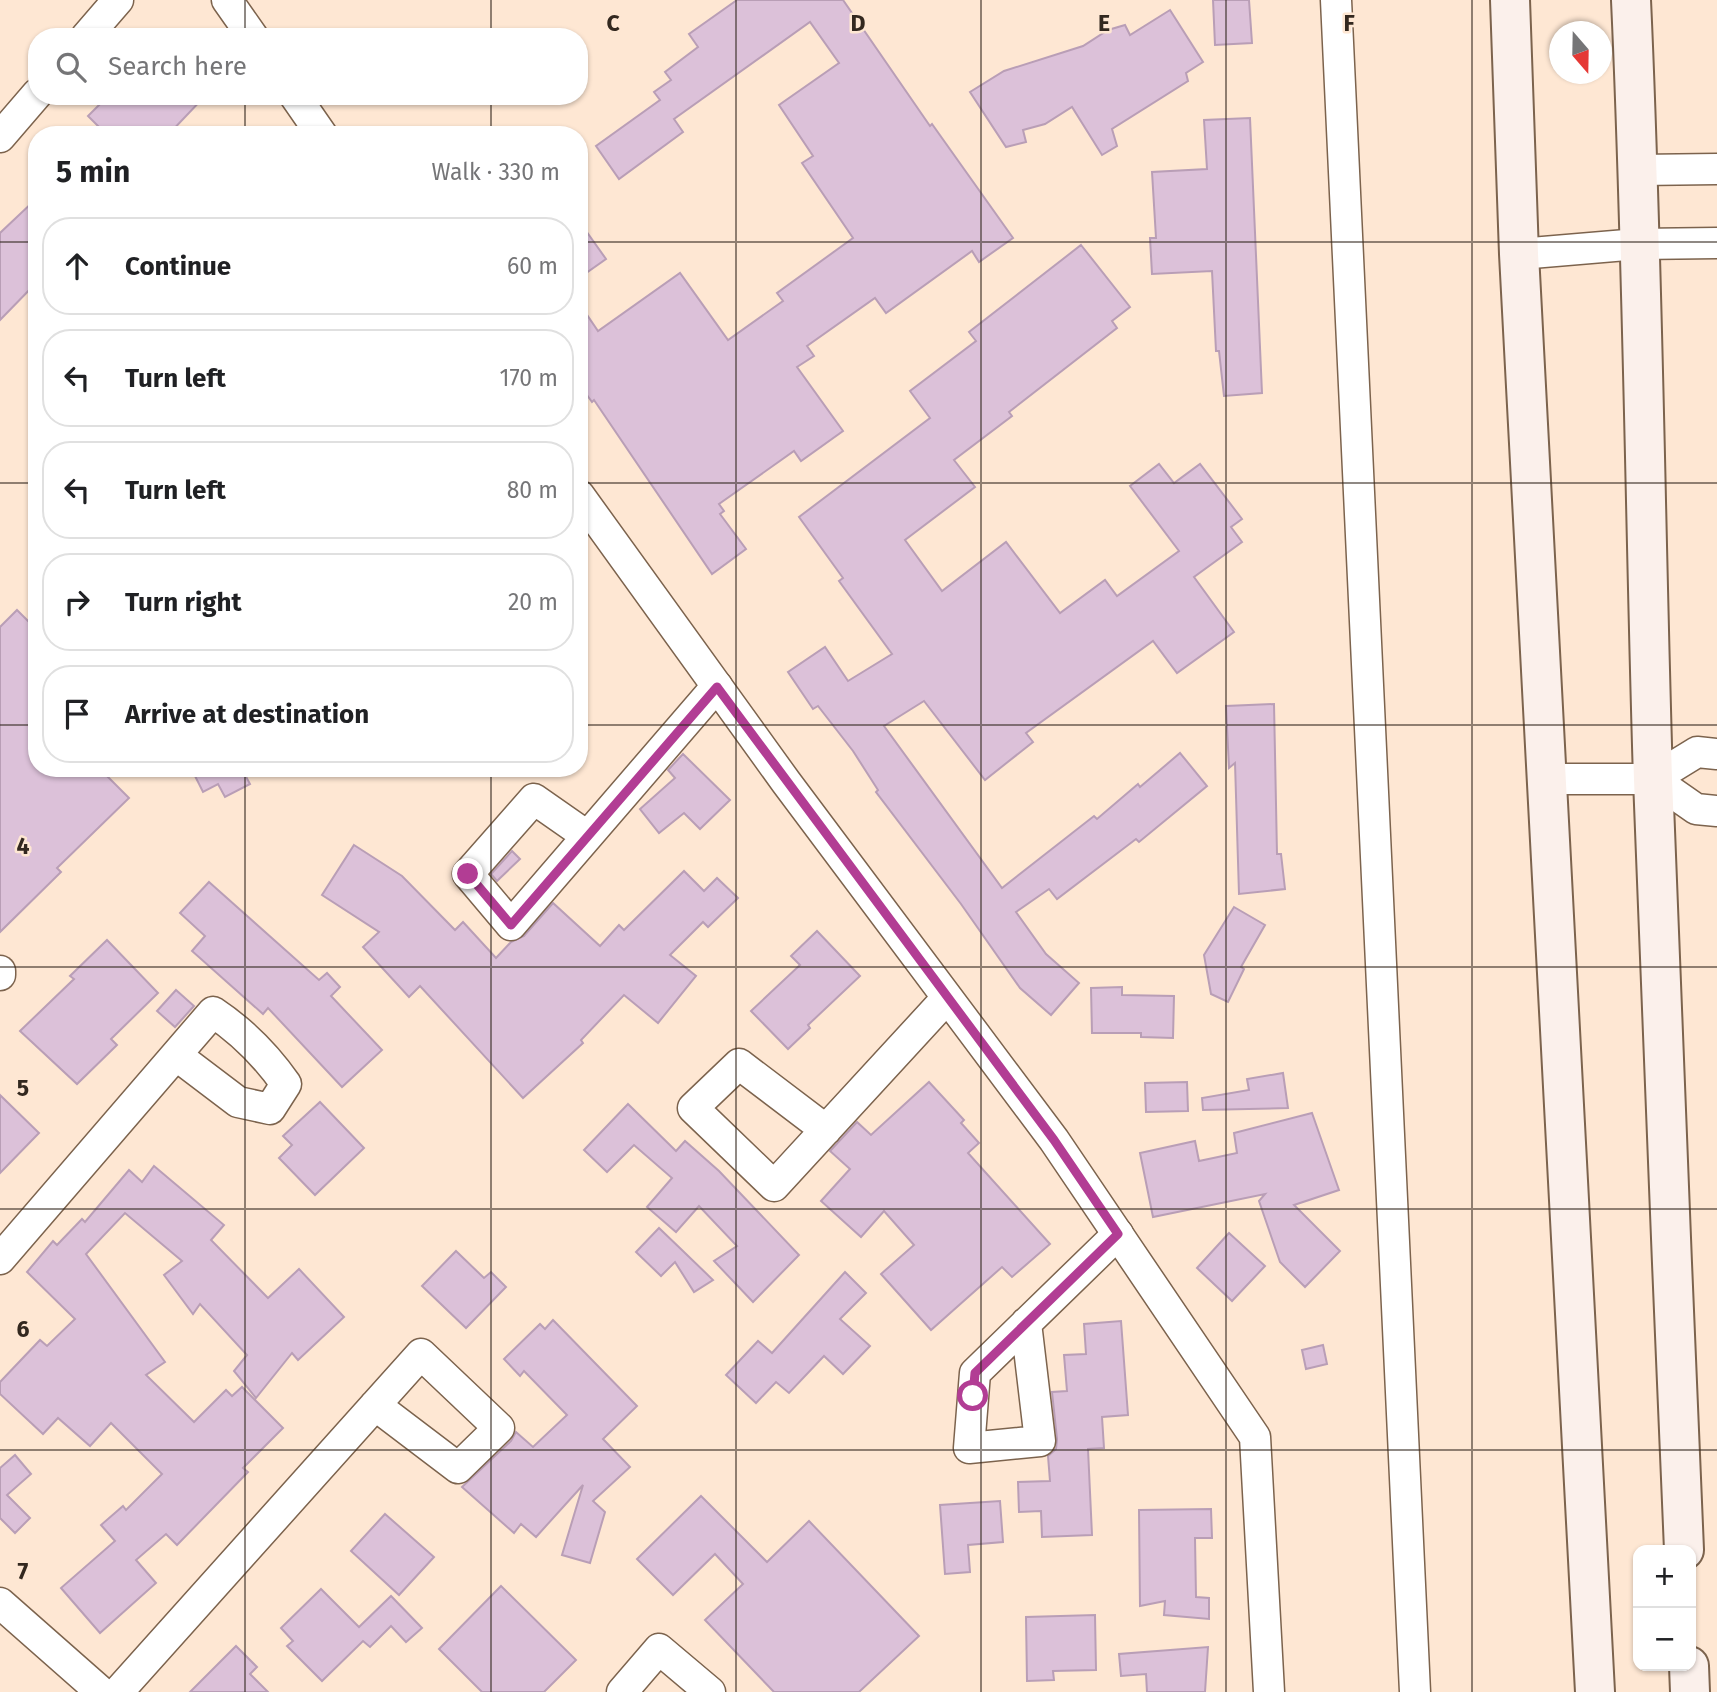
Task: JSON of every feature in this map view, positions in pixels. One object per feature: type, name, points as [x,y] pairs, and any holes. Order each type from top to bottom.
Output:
[{"type":"main road","points":[[1510,0],[1519,254],[1595,1692]]},
{"type":"main road","points":[[1631,0],[1639,170],[1638,244],[1646,433],[1653,779],[1684,1545]]},
{"type":"main road","points":[[1689,1671],[1690,1692]]},
{"type":"street","points":[[94,28],[118,0]]},
{"type":"street","points":[[227,0],[247,28]]},
{"type":"street","points":[[1336,0],[1415,1692]]},
{"type":"street","points":[[0,137],[28,104]]},
{"type":"street","points":[[301,105],[316,126]]},
{"type":"street","points":[[1639,170],[1717,169]]},
{"type":"street","points":[[1519,254],[1638,244],[1717,243]]},
{"type":"street","points":[[588,508],[717,687],[1054,1140],[1255,1437],[1269,1692]]},
{"type":"street","points":[[587,836],[717,687]]},
{"type":"street","points":[[1547,779],[1653,779],[1698,752],[1717,754]]},
{"type":"street","points":[[1653,779],[1696,809],[1717,811]]},
{"type":"street","points":[[826,1130],[947,998]]},
{"type":"street","points":[[0,1259],[176,1055]]},
{"type":"street","points":[[1027,1323],[1118,1234]]},
{"type":"street","points":[[118,1692],[375,1405]]},
{"type":"street","points":[[0,1603],[101,1692]]},
{"type":"street","points":[[622,1692],[659,1649],[710,1692]]},
{"type":"building","points":[[737,0],[843,0],[930,126],[932,124],[1013,238],[979,262],[972,251],[886,313],[875,298],[807,346],[814,356],[797,367],[843,431],[801,461],[794,451],[719,504],[724,511],[720,514],[746,549],[712,574],[594,400],[592,402],[588,396],[588,316],[598,331],[680,273],[728,340],[783,301],[777,293],[853,238],[802,163],[813,156],[779,105],[839,63],[810,22],[674,119],[683,132],[619,179],[596,146],[660,100],[654,92],[671,80],[665,72],[698,47],[689,34]]},
{"type":"building","points":[[1213,0],[1249,0],[1252,43],[1215,45]]},
{"type":"building","points":[[1170,10],[1203,62],[1186,73],[1188,81],[1112,129],[1117,146],[1102,155],[1072,107],[1045,124],[1023,130],[1026,142],[1006,147],[970,92],[1004,71],[1083,46],[1108,30],[1125,25],[1130,35]]},
{"type":"building","points":[[99,105],[196,105],[177,126],[98,126],[88,116]]},
{"type":"building","points":[[1250,118],[1262,393],[1224,396],[1219,351],[1216,351],[1212,271],[1152,274],[1150,238],[1156,238],[1152,172],[1207,169],[1204,120]]},
{"type":"building","points":[[28,207],[28,291],[0,320],[0,233]]},
{"type":"building","points":[[588,234],[606,259],[588,272]]},
{"type":"building","points":[[1081,245],[1130,307],[1112,321],[1117,328],[1009,412],[1012,416],[954,460],[975,487],[905,540],[942,591],[1006,542],[1060,613],[1105,580],[1117,596],[1179,551],[1130,486],[1159,464],[1174,483],[1200,464],[1242,519],[1231,527],[1242,542],[1194,577],[1234,632],[1177,673],[1153,641],[1026,733],[1033,742],[985,780],[924,701],[884,726],[1002,888],[1094,816],[1097,819],[1138,784],[1140,787],[1180,753],[1207,786],[1139,842],[1136,839],[1057,899],[1049,889],[1016,912],[1046,954],[1079,983],[1051,1015],[1020,988],[961,904],[876,792],[878,790],[853,751],[818,706],[813,709],[788,672],[825,647],[848,681],[892,654],[839,581],[843,578],[799,517],[930,418],[910,391],[976,341],[969,332]]},
{"type":"building","points":[[17,610],[28,621],[28,777],[108,777],[129,798],[57,868],[61,872],[0,932],[0,627]]},
{"type":"building","points":[[1274,704],[1277,854],[1281,854],[1285,889],[1239,894],[1235,763],[1229,768],[1226,706]]},
{"type":"building","points":[[683,754],[730,800],[700,829],[684,813],[659,833],[640,809],[675,778],[668,770]]},
{"type":"building","points":[[196,777],[246,777],[250,784],[225,797],[218,784],[203,792]]},
{"type":"building","points":[[354,845],[402,876],[455,930],[463,922],[496,958],[511,942],[524,936],[553,903],[600,946],[619,925],[624,930],[684,871],[704,891],[717,878],[738,898],[708,927],[703,922],[670,955],[696,976],[658,1023],[624,995],[581,1040],[583,1043],[523,1098],[420,986],[409,997],[363,947],[379,932],[322,895]]},
{"type":"building","points":[[512,851],[520,859],[497,881],[491,874]]},
{"type":"building","points":[[209,882],[319,980],[327,973],[340,987],[331,996],[382,1050],[342,1087],[268,1008],[263,1014],[192,951],[205,936],[180,913]]},
{"type":"building","points":[[1234,907],[1265,925],[1241,967],[1244,969],[1228,1002],[1211,994],[1204,955]]},
{"type":"building","points":[[817,931],[860,976],[808,1025],[810,1028],[788,1049],[751,1011],[800,965],[791,956]]},
{"type":"building","points":[[107,940],[158,993],[111,1039],[117,1045],[77,1084],[20,1031],[74,979],[70,976]]},
{"type":"building","points":[[1122,987],[1122,995],[1174,996],[1173,1038],[1141,1037],[1141,1033],[1092,1033],[1091,988]]},
{"type":"building","points":[[176,990],[194,1006],[175,1027],[157,1011]]},
{"type":"building","points":[[1283,1073],[1288,1108],[1203,1110],[1202,1098],[1249,1090],[1247,1079]]},
{"type":"building","points":[[929,1082],[964,1120],[961,1123],[979,1143],[968,1153],[1050,1244],[1012,1277],[1002,1267],[931,1330],[881,1274],[914,1245],[884,1211],[861,1237],[821,1201],[850,1169],[830,1151],[857,1122],[871,1135]]},
{"type":"building","points":[[1187,1082],[1188,1111],[1146,1112],[1145,1083]]},
{"type":"building","points":[[0,1095],[39,1133],[0,1173]]},
{"type":"building","points":[[320,1102],[364,1148],[315,1195],[279,1158],[292,1145],[283,1136]]},
{"type":"building","points":[[628,1104],[676,1151],[685,1141],[719,1171],[799,1255],[753,1302],[714,1261],[737,1246],[699,1206],[676,1232],[647,1207],[672,1178],[634,1145],[607,1172],[584,1150]]},
{"type":"building","points":[[1312,1113],[1339,1190],[1294,1205],[1340,1251],[1305,1287],[1280,1262],[1259,1201],[1265,1194],[1153,1217],[1140,1153],[1195,1141],[1199,1161],[1237,1153],[1234,1133]]},
{"type":"building","points":[[154,1166],[224,1225],[211,1240],[268,1298],[299,1269],[344,1317],[298,1360],[292,1353],[256,1398],[234,1371],[247,1355],[200,1304],[193,1314],[164,1275],[182,1261],[125,1213],[86,1254],[165,1362],[146,1375],[194,1422],[226,1390],[232,1396],[242,1387],[283,1428],[243,1468],[248,1472],[177,1545],[166,1534],[136,1560],[156,1583],[100,1633],[61,1588],[115,1541],[101,1525],[123,1506],[126,1510],[162,1474],[111,1423],[90,1446],[58,1418],[43,1434],[0,1394],[0,1382],[40,1340],[47,1346],[75,1319],[27,1272],[53,1241],[57,1245],[82,1219],[85,1222],[129,1170],[142,1182]]},
{"type":"building","points":[[659,1228],[713,1280],[694,1292],[675,1262],[661,1276],[636,1252]]},
{"type":"building","points":[[1229,1233],[1265,1266],[1232,1301],[1197,1268]]},
{"type":"building","points":[[456,1251],[484,1278],[491,1272],[506,1287],[466,1328],[422,1286]]},
{"type":"building","points":[[845,1272],[866,1293],[840,1319],[870,1346],[843,1374],[824,1356],[789,1393],[776,1382],[756,1403],[726,1375],[758,1341],[772,1353]]},
{"type":"building","points":[[553,1320],[637,1406],[603,1439],[630,1467],[593,1501],[605,1512],[590,1563],[562,1555],[583,1485],[536,1537],[521,1524],[514,1533],[462,1487],[511,1441],[516,1432],[533,1447],[567,1415],[524,1371],[520,1376],[504,1359],[540,1324],[545,1329]]},
{"type":"building","points":[[1121,1321],[1128,1415],[1102,1417],[1104,1448],[1088,1449],[1092,1535],[1042,1537],[1041,1511],[1019,1512],[1018,1482],[1050,1481],[1048,1456],[1056,1449],[1057,1439],[1052,1392],[1067,1391],[1064,1355],[1086,1354],[1084,1324]]},
{"type":"building","points":[[1323,1345],[1327,1364],[1306,1369],[1302,1350]]},
{"type":"building","points":[[15,1455],[31,1474],[7,1495],[30,1518],[15,1533],[0,1518],[0,1468]]},
{"type":"building","points":[[701,1496],[767,1562],[809,1521],[919,1636],[859,1692],[774,1692],[705,1620],[743,1584],[715,1554],[673,1595],[637,1559]]},
{"type":"building","points":[[1000,1501],[1003,1542],[968,1545],[970,1572],[945,1574],[940,1505]]},
{"type":"building","points":[[1211,1509],[1212,1538],[1195,1538],[1196,1597],[1209,1598],[1209,1619],[1164,1615],[1165,1601],[1140,1606],[1139,1510]]},
{"type":"building","points":[[385,1514],[434,1557],[399,1595],[351,1551]]},
{"type":"building","points":[[501,1586],[576,1660],[544,1692],[482,1692],[439,1649]]},
{"type":"building","points":[[321,1589],[359,1627],[391,1596],[422,1628],[406,1642],[391,1626],[370,1647],[363,1641],[322,1681],[287,1646],[293,1641],[281,1628]]},
{"type":"building","points":[[1095,1615],[1096,1670],[1053,1671],[1054,1680],[1027,1681],[1026,1617]]},
{"type":"building","points":[[236,1646],[257,1667],[250,1674],[268,1692],[190,1692]]},
{"type":"building","points":[[1208,1647],[1205,1692],[1147,1692],[1146,1674],[1121,1676],[1119,1654]]},
{"type":"route","points":[[468,874],[511,925],[717,687],[1054,1140],[1118,1234],[975,1373],[973,1396]]}]
